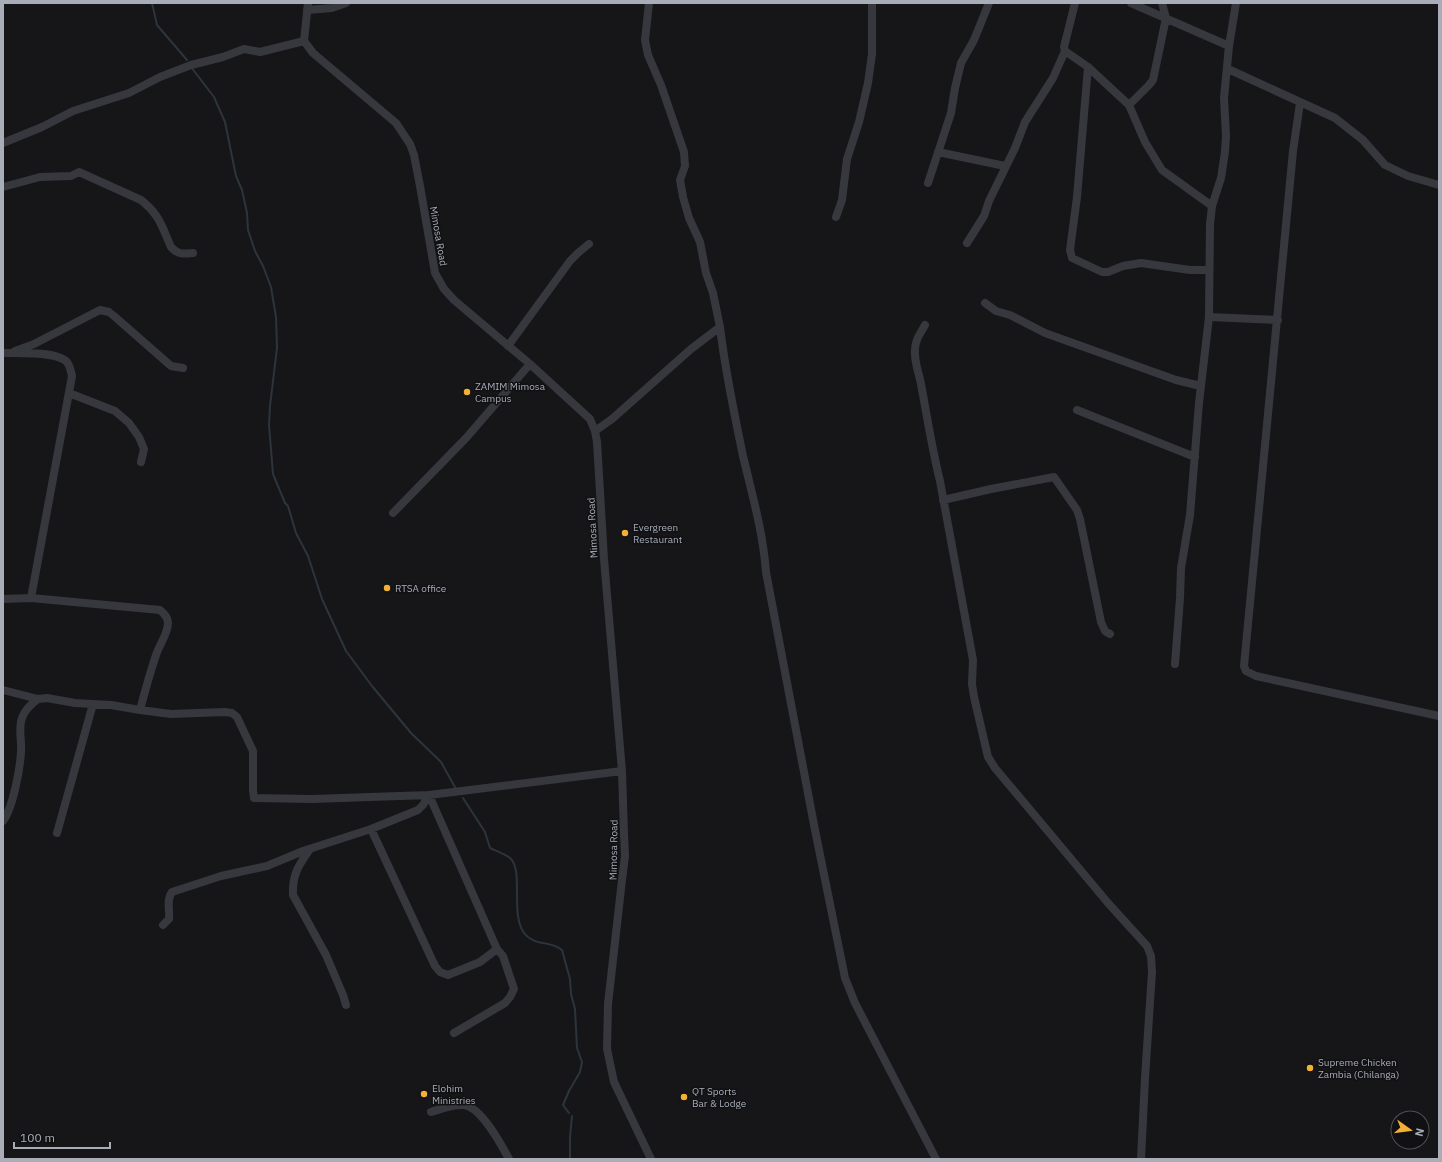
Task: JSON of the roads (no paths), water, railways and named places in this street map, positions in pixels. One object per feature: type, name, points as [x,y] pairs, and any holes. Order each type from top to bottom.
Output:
[{"type":"street","points":[[3,143],[73,112],[129,93],[160,77],[191,65],[223,58],[244,49],[260,52],[304,41],[307,7],[332,8],[346,3]]},
{"type":"street","points":[[649,3],[645,40],[647,50],[684,152],[685,166],[680,180],[683,197],[689,218],[700,242],[706,273],[713,293],[743,454],[760,526],[766,572],[845,978],[855,1003],[936,1159]]},
{"type":"street","points":[[836,217],[842,200],[847,159],[859,122],[868,83],[872,54],[872,3]]},
{"type":"street","points":[[928,183],[951,113],[961,63],[974,40],[989,3]]},
{"type":"street","points":[[967,243],[984,216],[989,201],[1015,148],[1027,118],[1053,78],[1065,50],[1064,47],[1075,3]]},
{"type":"street","points":[[1131,3],[1229,46]]},
{"type":"street","points":[[1129,105],[1153,80],[1166,18],[1162,3]]},
{"type":"street","points":[[1175,664],[1181,568],[1190,515],[1201,386],[1209,317],[1210,229],[1212,206],[1221,178],[1225,152],[1226,136],[1224,98],[1228,69],[1229,46],[1236,3]]},
{"type":"street","name":"Mimosa Road","points":[[304,41],[313,53],[386,114],[404,133],[414,155],[435,273],[444,289],[454,300],[530,364],[590,419],[595,431],[622,771],[625,856],[608,1004],[607,1048],[614,1082],[651,1159]]},
{"type":"street","points":[[1065,50],[1088,67],[1129,105],[1145,142],[1162,170],[1212,206]]},
{"type":"street","points":[[1088,67],[1077,197],[1070,250],[1072,258],[1102,272],[1108,272],[1123,266],[1141,263],[1190,270],[1209,270]]},
{"type":"street","points":[[1228,69],[1335,118],[1364,140],[1385,165],[1408,176],[1439,186]]},
{"type":"street","points":[[1300,103],[1294,151],[1244,666],[1246,672],[1256,676],[1439,716]]},
{"type":"street","points":[[938,152],[1005,166]]},
{"type":"street","points":[[3,187],[40,177],[71,176],[79,172],[141,200],[161,222],[171,247],[181,254],[193,254]]},
{"type":"street","points":[[508,346],[570,261],[589,244]]},
{"type":"street","points":[[985,303],[996,311],[1010,315],[1045,333],[1176,380],[1201,386]]},
{"type":"street","points":[[7,353],[34,344],[100,310],[109,312],[171,366],[183,368]]},
{"type":"street","points":[[1209,317],[1278,320]]},
{"type":"street","points":[[925,325],[916,339],[916,362],[944,500],[973,660],[972,684],[974,698],[988,757],[1108,903],[1150,951],[1152,972],[1141,1159]]},
{"type":"street","points":[[595,431],[612,419],[691,349],[720,327]]},
{"type":"street","points":[[7,353],[43,354],[62,358],[70,367],[72,376],[31,598]]},
{"type":"street","points":[[393,514],[467,437],[530,364]]},
{"type":"street","points":[[69,393],[114,411],[128,423],[144,449],[141,462]]},
{"type":"street","points":[[1077,410],[1195,457]]},
{"type":"street","points":[[944,500],[1054,477],[1079,514],[1101,622],[1103,628],[1110,634]]},
{"type":"street","points":[[3,599],[31,598],[160,610],[166,615],[168,622],[165,634],[155,657],[140,710]]},
{"type":"street","points":[[3,690],[38,699],[47,698],[93,704],[117,705],[171,714],[232,713],[237,717],[253,751],[254,798],[312,799],[429,795],[622,771]]},
{"type":"street","points":[[3,821],[9,808],[20,763],[20,723],[26,709],[38,699]]},
{"type":"street","points":[[57,833],[93,704]]},
{"type":"street","points":[[163,925],[169,919],[168,901],[172,892],[221,876],[267,866],[310,849],[370,829],[418,810],[423,806],[429,795]]},
{"type":"street","points":[[429,795],[497,949],[503,956],[514,989],[505,1003],[454,1033]]},
{"type":"street","points":[[370,829],[435,966],[440,972],[448,975],[480,962],[497,949]]},
{"type":"street","points":[[310,849],[294,876],[292,885],[293,895],[326,955],[346,1005]]},
{"type":"street","points":[[431,1112],[458,1105],[465,1105],[474,1109],[497,1137],[510,1159]]},
{"type":"waterway","points":[[152,3],[157,25],[187,60]]},
{"type":"waterway","points":[[191,67],[214,97],[225,122],[236,176],[242,190],[247,213],[248,230],[255,251],[263,266],[271,287],[276,317],[277,348],[269,425],[273,474],[285,503],[288,506],[296,533],[308,556],[322,599],[346,651],[372,686],[411,733],[441,762],[456,789]]},
{"type":"waterway","points":[[463,798],[485,832],[490,848],[510,858],[514,864],[517,882],[518,915],[520,925],[524,933],[533,940],[553,945],[562,950],[570,979],[571,994],[575,1009],[577,1048],[582,1062],[580,1072],[563,1105],[569,1113]]},
{"type":"waterway","points":[[570,1159],[572,1116]]},
{"type":"place","name":"ZAMIM Mimosa Campus","points":[[467,392]]},
{"type":"place","name":"Evergreen Restaurant","points":[[625,533]]},
{"type":"place","name":"RTSA office","points":[[387,588]]},
{"type":"place","name":"Supreme Chicken Zambia (Chilanga)","points":[[1310,1068]]},
{"type":"place","name":"Elohim Ministries","points":[[424,1094]]},
{"type":"place","name":"QT Sports Bar & Lodge","points":[[684,1097]]}]
